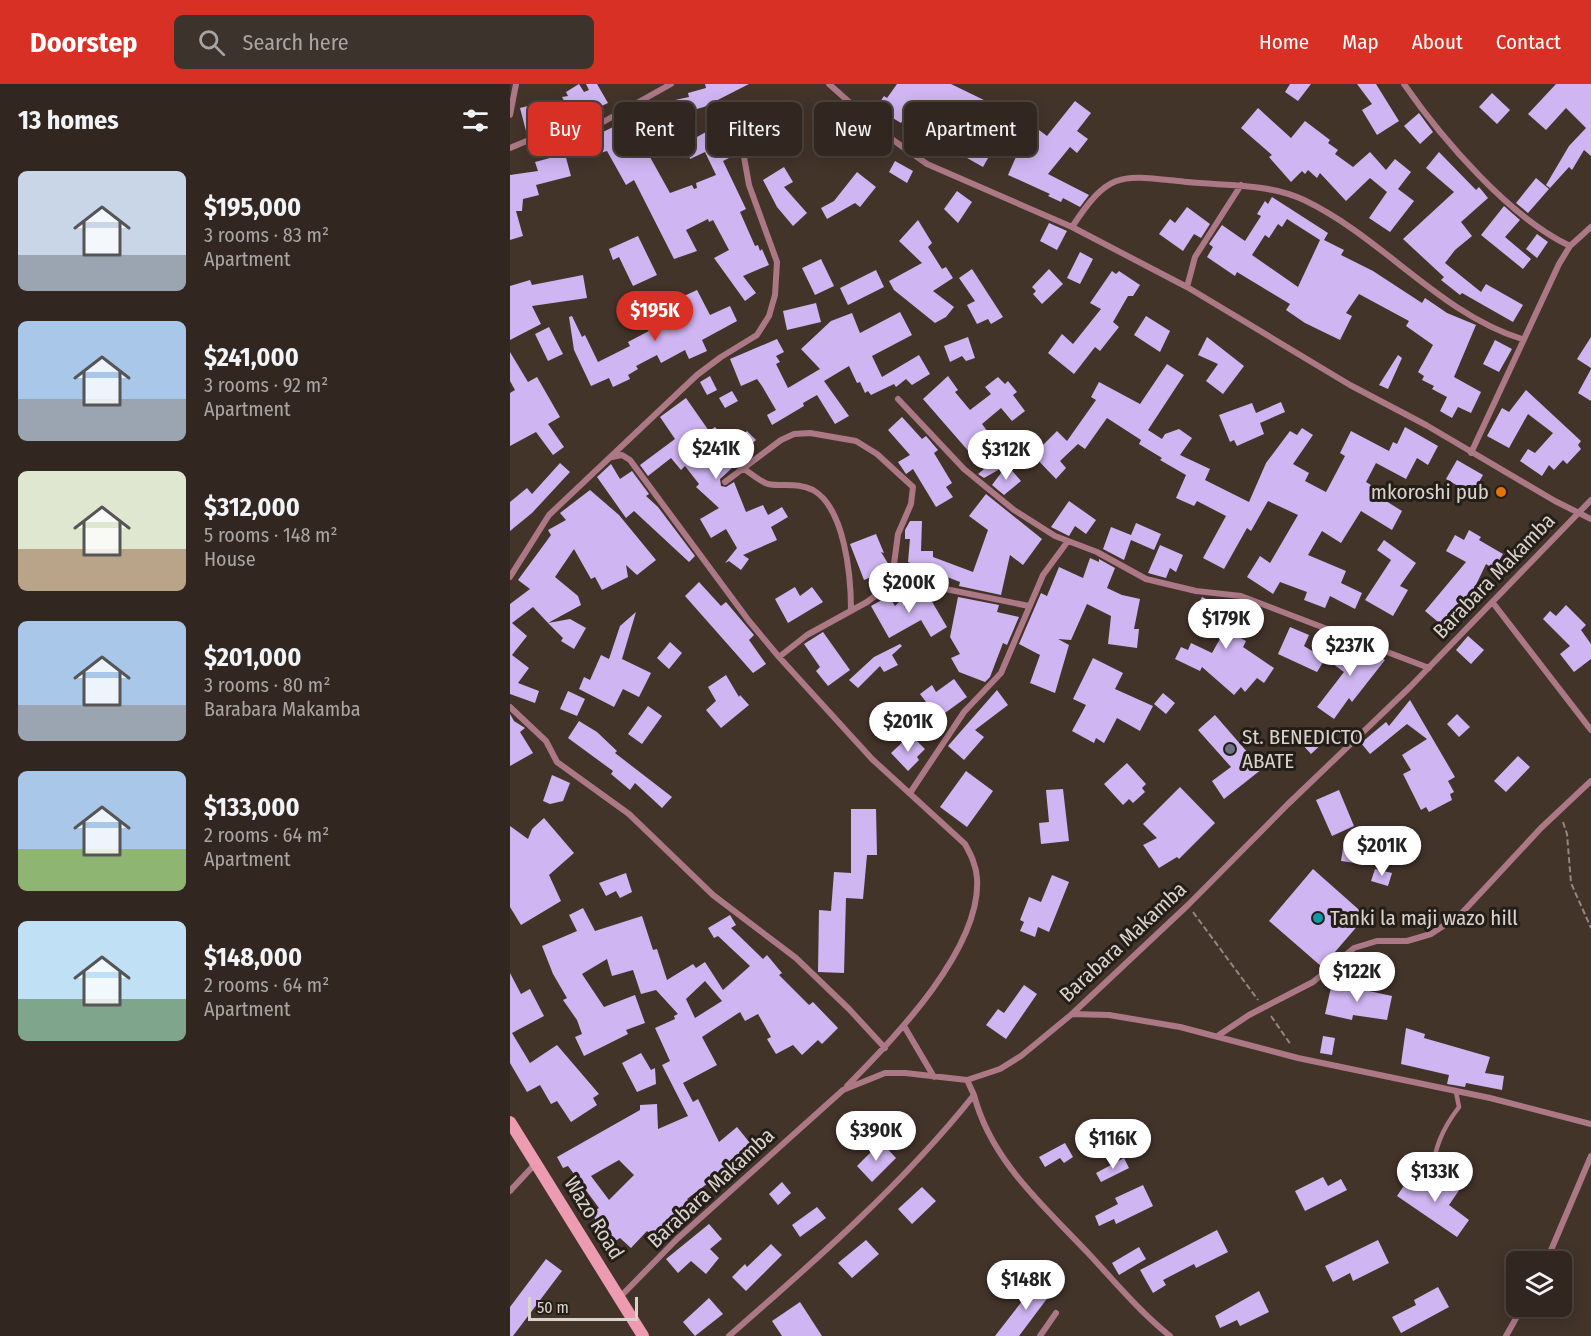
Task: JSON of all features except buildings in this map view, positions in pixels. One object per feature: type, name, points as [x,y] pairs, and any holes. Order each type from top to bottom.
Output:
[{"type":"main road","name":"Wazo Road","points":[[510,1122],[621,1296],[643,1336]]},
{"type":"street","points":[[510,115],[516,84]]},
{"type":"street","points":[[510,148],[548,132],[579,130],[596,126],[671,84]]},
{"type":"street","points":[[829,84],[885,135],[927,164],[1072,227],[1187,287],[1350,385],[1426,425],[1555,501],[1591,519]]},
{"type":"street","points":[[1404,84],[1458,152],[1488,182],[1548,235],[1570,246]]},
{"type":"street","points":[[510,577],[549,515],[698,375],[721,357],[757,335],[769,316],[776,288],[777,262],[749,185],[744,156]]},
{"type":"street","points":[[1072,227],[1103,187],[1119,179],[1157,178],[1241,185],[1303,200],[1376,247],[1463,311],[1494,330],[1522,339]]},
{"type":"street","points":[[1187,287],[1195,257],[1241,185]]},
{"type":"street","points":[[1471,453],[1522,339],[1570,246],[1591,227]]},
{"type":"street","points":[[898,399],[964,469],[1014,510],[1055,536],[1097,552],[1146,579],[1196,591],[1241,596],[1429,668]]},
{"type":"street","points":[[725,482],[775,444],[794,434],[840,436],[856,441],[877,454],[913,488],[911,504],[898,534],[892,579],[888,586]]},
{"type":"street","points":[[612,457],[622,455],[630,460],[749,621],[779,657],[853,739],[965,844],[974,860],[977,879],[975,898],[963,941],[904,1026],[843,1090]]},
{"type":"street","points":[[744,469],[761,481],[770,484],[796,485],[813,490],[824,500],[840,532],[850,582],[851,610]]},
{"type":"street","name":"Barabara Makamba","points":[[621,1296],[677,1239],[843,1090],[885,1073],[968,1080],[1000,1070],[1021,1056],[1072,1014],[1188,905],[1287,805],[1429,668],[1591,500]]},
{"type":"street","points":[[910,793],[964,712],[1001,673],[1043,575],[1068,541]]},
{"type":"street","points":[[779,657],[807,635],[888,586],[916,583],[1029,606]]},
{"type":"street","points":[[1493,603],[1591,730]]},
{"type":"street","points":[[510,707],[546,741],[557,762],[629,814],[713,895],[796,958],[849,1009],[885,1048]]},
{"type":"street","points":[[1219,1035],[1264,1007],[1313,982],[1354,948],[1377,941],[1407,941],[1431,934],[1460,915],[1591,781]]},
{"type":"street","points":[[1072,1014],[1109,1015],[1219,1035],[1298,1059],[1346,1066],[1591,1124]]},
{"type":"street","points":[[904,1026],[934,1077]]},
{"type":"street","points":[[968,1080],[987,1131],[1017,1176],[1128,1296],[1170,1336]]},
{"type":"street","points":[[729,1336],[816,1260],[866,1212],[974,1095]]},
{"type":"street","points":[[1551,1251],[1591,1156]]},
{"type":"street","points":[[510,1191],[537,1162]]},
{"type":"street","points":[[1040,1336],[1056,1313]]},
{"type":"street","points":[[1506,1336],[1517,1317]]},
{"type":"lane","points":[[1431,1177],[1436,1143],[1445,1125],[1459,1107],[1456,1092]]},
{"type":"path","points":[[1560,811],[1567,834],[1571,883],[1591,928]]},
{"type":"path","points":[[1188,905],[1235,972],[1284,1032],[1298,1059]]},
{"type":"place","name":"mkoroshi pub","points":[[1501,492]]},
{"type":"place","name":"St. BENEDICTO ABATE","points":[[1230,749]]},
{"type":"place","name":"Tanki la maji wazo hill","points":[[1318,918]]}]
